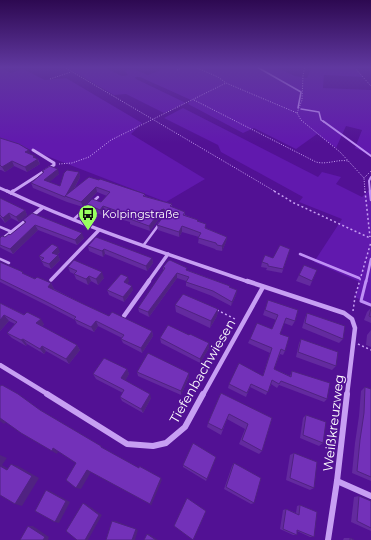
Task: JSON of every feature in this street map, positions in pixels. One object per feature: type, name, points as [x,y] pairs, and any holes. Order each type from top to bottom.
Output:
[{"type":"street","points":[[11,193],[54,164],[33,150]]},
{"type":"street","points":[[0,188],[42,208],[99,230],[263,287],[344,313],[352,319]]},
{"type":"street","points":[[0,241],[42,208]]},
{"type":"street","points":[[50,280],[99,230]]},
{"type":"street","points":[[124,316],[168,254]]},
{"type":"street","name":"Tiefenbachwiesen","points":[[0,365],[127,444],[153,446],[166,443],[185,427],[263,287]]},
{"type":"street","name":"Weißkreuzweg","points":[[328,540],[337,481],[354,342],[355,328],[352,319]]},
{"type":"street","points":[[337,481],[371,496]]},
{"type":"lane","points":[[73,220],[98,197]]},
{"type":"lane","points":[[143,246],[164,217]]},
{"type":"lane","points":[[0,227],[12,232]]},
{"type":"lane","points":[[0,259],[9,264]]},
{"type":"path","points":[[108,92],[294,203],[370,238]]},
{"type":"path","points":[[54,164],[72,163],[89,157],[111,140],[209,92]]},
{"type":"path","points":[[246,92],[297,113],[301,120],[332,145],[364,178],[371,241],[370,249],[355,297],[352,319]]},
{"type":"path","points":[[297,113],[302,100],[303,92]]},
{"type":"path","points":[[193,100],[316,162],[327,164],[338,160],[350,162]]},
{"type":"path","points":[[364,178],[371,171]]},
{"type":"path","points":[[211,308],[243,323]]},
{"type":"path","points":[[354,342],[371,350]]},
{"type":"shaded area","points":[[0,92],[90,92],[142,123],[131,134],[205,179],[166,202],[0,138]]},
{"type":"shaded area","points":[[109,92],[164,92],[186,103],[164,113],[126,94],[114,95]]},
{"type":"shaded area","points":[[174,92],[371,92],[371,155],[355,148],[362,130],[346,126],[336,148],[317,134],[296,149],[254,128],[243,133],[188,104],[191,100]]},
{"type":"shaded area","points":[[183,108],[318,177],[322,172],[341,177],[336,184],[362,197],[371,188],[371,305],[355,297],[360,282],[314,262],[342,219],[299,202],[303,197],[221,152],[218,145],[164,118]]},
{"type":"building","points":[[0,138],[19,144],[29,150],[25,152],[35,156],[33,157],[38,159],[25,167],[12,161],[2,167],[0,165]]},
{"type":"building","points":[[50,166],[58,169],[44,180],[60,186],[64,173],[67,170],[79,172],[65,197],[31,183],[44,172],[42,171]]},
{"type":"building","points":[[89,177],[100,179],[145,194],[143,196],[172,204],[170,206],[185,212],[183,215],[206,224],[205,228],[227,237],[222,246],[198,238],[201,233],[182,226],[179,232],[157,225],[166,213],[164,209],[161,210],[149,226],[130,219],[131,217],[119,213],[120,212],[103,206],[100,210],[87,204],[92,199],[101,202],[110,192],[96,187],[81,202],[65,196]]},
{"type":"building","points":[[0,198],[25,210],[16,217],[9,213],[3,218],[0,215]]},
{"type":"building","points":[[32,213],[82,233],[75,240],[35,225],[10,249],[0,245],[0,238],[2,236],[5,237],[9,234],[10,235],[26,222],[23,220]]},
{"type":"building","points":[[96,237],[152,258],[146,266],[104,249],[102,251],[88,246]]},
{"type":"building","points":[[52,244],[58,247],[52,253],[58,255],[49,264],[41,261],[44,258],[39,256]]},
{"type":"building","points":[[280,245],[290,249],[283,269],[268,266],[268,264],[262,262],[265,255],[273,258]]},
{"type":"building","points":[[74,260],[102,272],[96,279],[89,276],[86,279],[74,274],[77,271],[68,267]]},
{"type":"building","points":[[170,260],[187,268],[186,270],[237,290],[232,302],[213,291],[186,282],[189,277],[177,273],[148,312],[138,308],[165,268],[163,267]]},
{"type":"building","points":[[0,262],[35,279],[37,277],[51,283],[48,287],[109,316],[112,312],[152,331],[141,348],[121,339],[124,335],[96,321],[91,327],[74,319],[76,317],[0,279]]},
{"type":"building","points":[[304,265],[317,270],[312,281],[299,275]]},
{"type":"building","points":[[121,274],[128,277],[124,282],[132,286],[123,297],[107,290]]},
{"type":"building","points":[[183,294],[218,309],[211,321],[175,305]]},
{"type":"building","points":[[268,300],[298,310],[295,321],[286,318],[280,334],[289,337],[285,351],[281,349],[274,369],[291,377],[292,371],[330,383],[327,399],[281,381],[279,384],[272,380],[268,392],[251,384],[247,393],[229,384],[239,363],[263,376],[272,348],[250,339],[257,323],[272,329],[278,315],[265,310]]},
{"type":"building","points":[[0,303],[24,315],[27,312],[41,319],[36,323],[77,345],[66,359],[42,346],[40,349],[23,339],[21,340],[7,333],[17,322],[4,315],[0,320]]},
{"type":"building","points":[[307,313],[345,326],[343,339],[305,323]]},
{"type":"building","points":[[168,325],[209,343],[200,359],[160,338]]},
{"type":"building","points":[[301,339],[338,352],[336,366],[298,352]]},
{"type":"building","points":[[148,353],[189,373],[181,391],[137,372]]},
{"type":"building","points":[[104,358],[127,369],[121,378],[150,394],[141,409],[120,397],[124,390],[93,374]]},
{"type":"building","points":[[2,385],[101,447],[139,468],[139,466],[161,478],[150,504],[87,470],[76,488],[66,480],[76,463],[53,448],[52,451],[21,433],[0,418],[0,386]]},
{"type":"building","points":[[365,387],[371,389],[371,477],[357,471],[364,413]]},
{"type":"building","points":[[221,393],[272,418],[262,451],[242,440],[248,424],[229,414],[222,430],[208,423]]},
{"type":"building","points":[[306,415],[326,422],[323,443],[303,435]]},
{"type":"building","points":[[193,443],[216,457],[207,479],[183,465]]},
{"type":"building","points":[[294,453],[317,462],[314,488],[290,478]]},
{"type":"building","points":[[234,463],[261,478],[254,503],[226,487]]},
{"type":"building","points":[[11,464],[32,476],[15,504],[0,495],[0,466],[7,470]]},
{"type":"building","points":[[46,490],[66,501],[55,522],[35,511]]},
{"type":"building","points":[[359,496],[371,501],[371,528],[357,521]]},
{"type":"building","points":[[187,498],[206,511],[193,540],[174,526]]},
{"type":"building","points":[[83,503],[99,515],[85,540],[77,540],[66,531]]},
{"type":"building","points":[[300,505],[317,512],[314,537],[297,530],[297,535],[283,529],[286,509],[299,515]]},
{"type":"building","points":[[112,521],[136,529],[132,540],[106,540]]},
{"type":"building","points":[[28,526],[45,537],[43,540],[20,540]]},
{"type":"building","points":[[147,534],[156,540],[144,540]]},
{"type":"waterway","points":[[298,108],[301,92]]},
{"type":"waterway","points":[[301,109],[319,112],[321,120],[324,122]]},
{"type":"waterway","points":[[323,121],[371,156]]},
{"type":"waterway","points":[[370,192],[369,181],[371,177]]},
{"type":"waterway","points":[[370,191],[371,200]]},
{"type":"waterway","points":[[300,254],[359,278]]},
{"type":"waterway","points":[[366,282],[371,259]]},
{"type":"waterway","points":[[366,281],[361,301],[371,305]]},
{"type":"place","name":"Kolpingstraße","points":[[88,231]]}]
